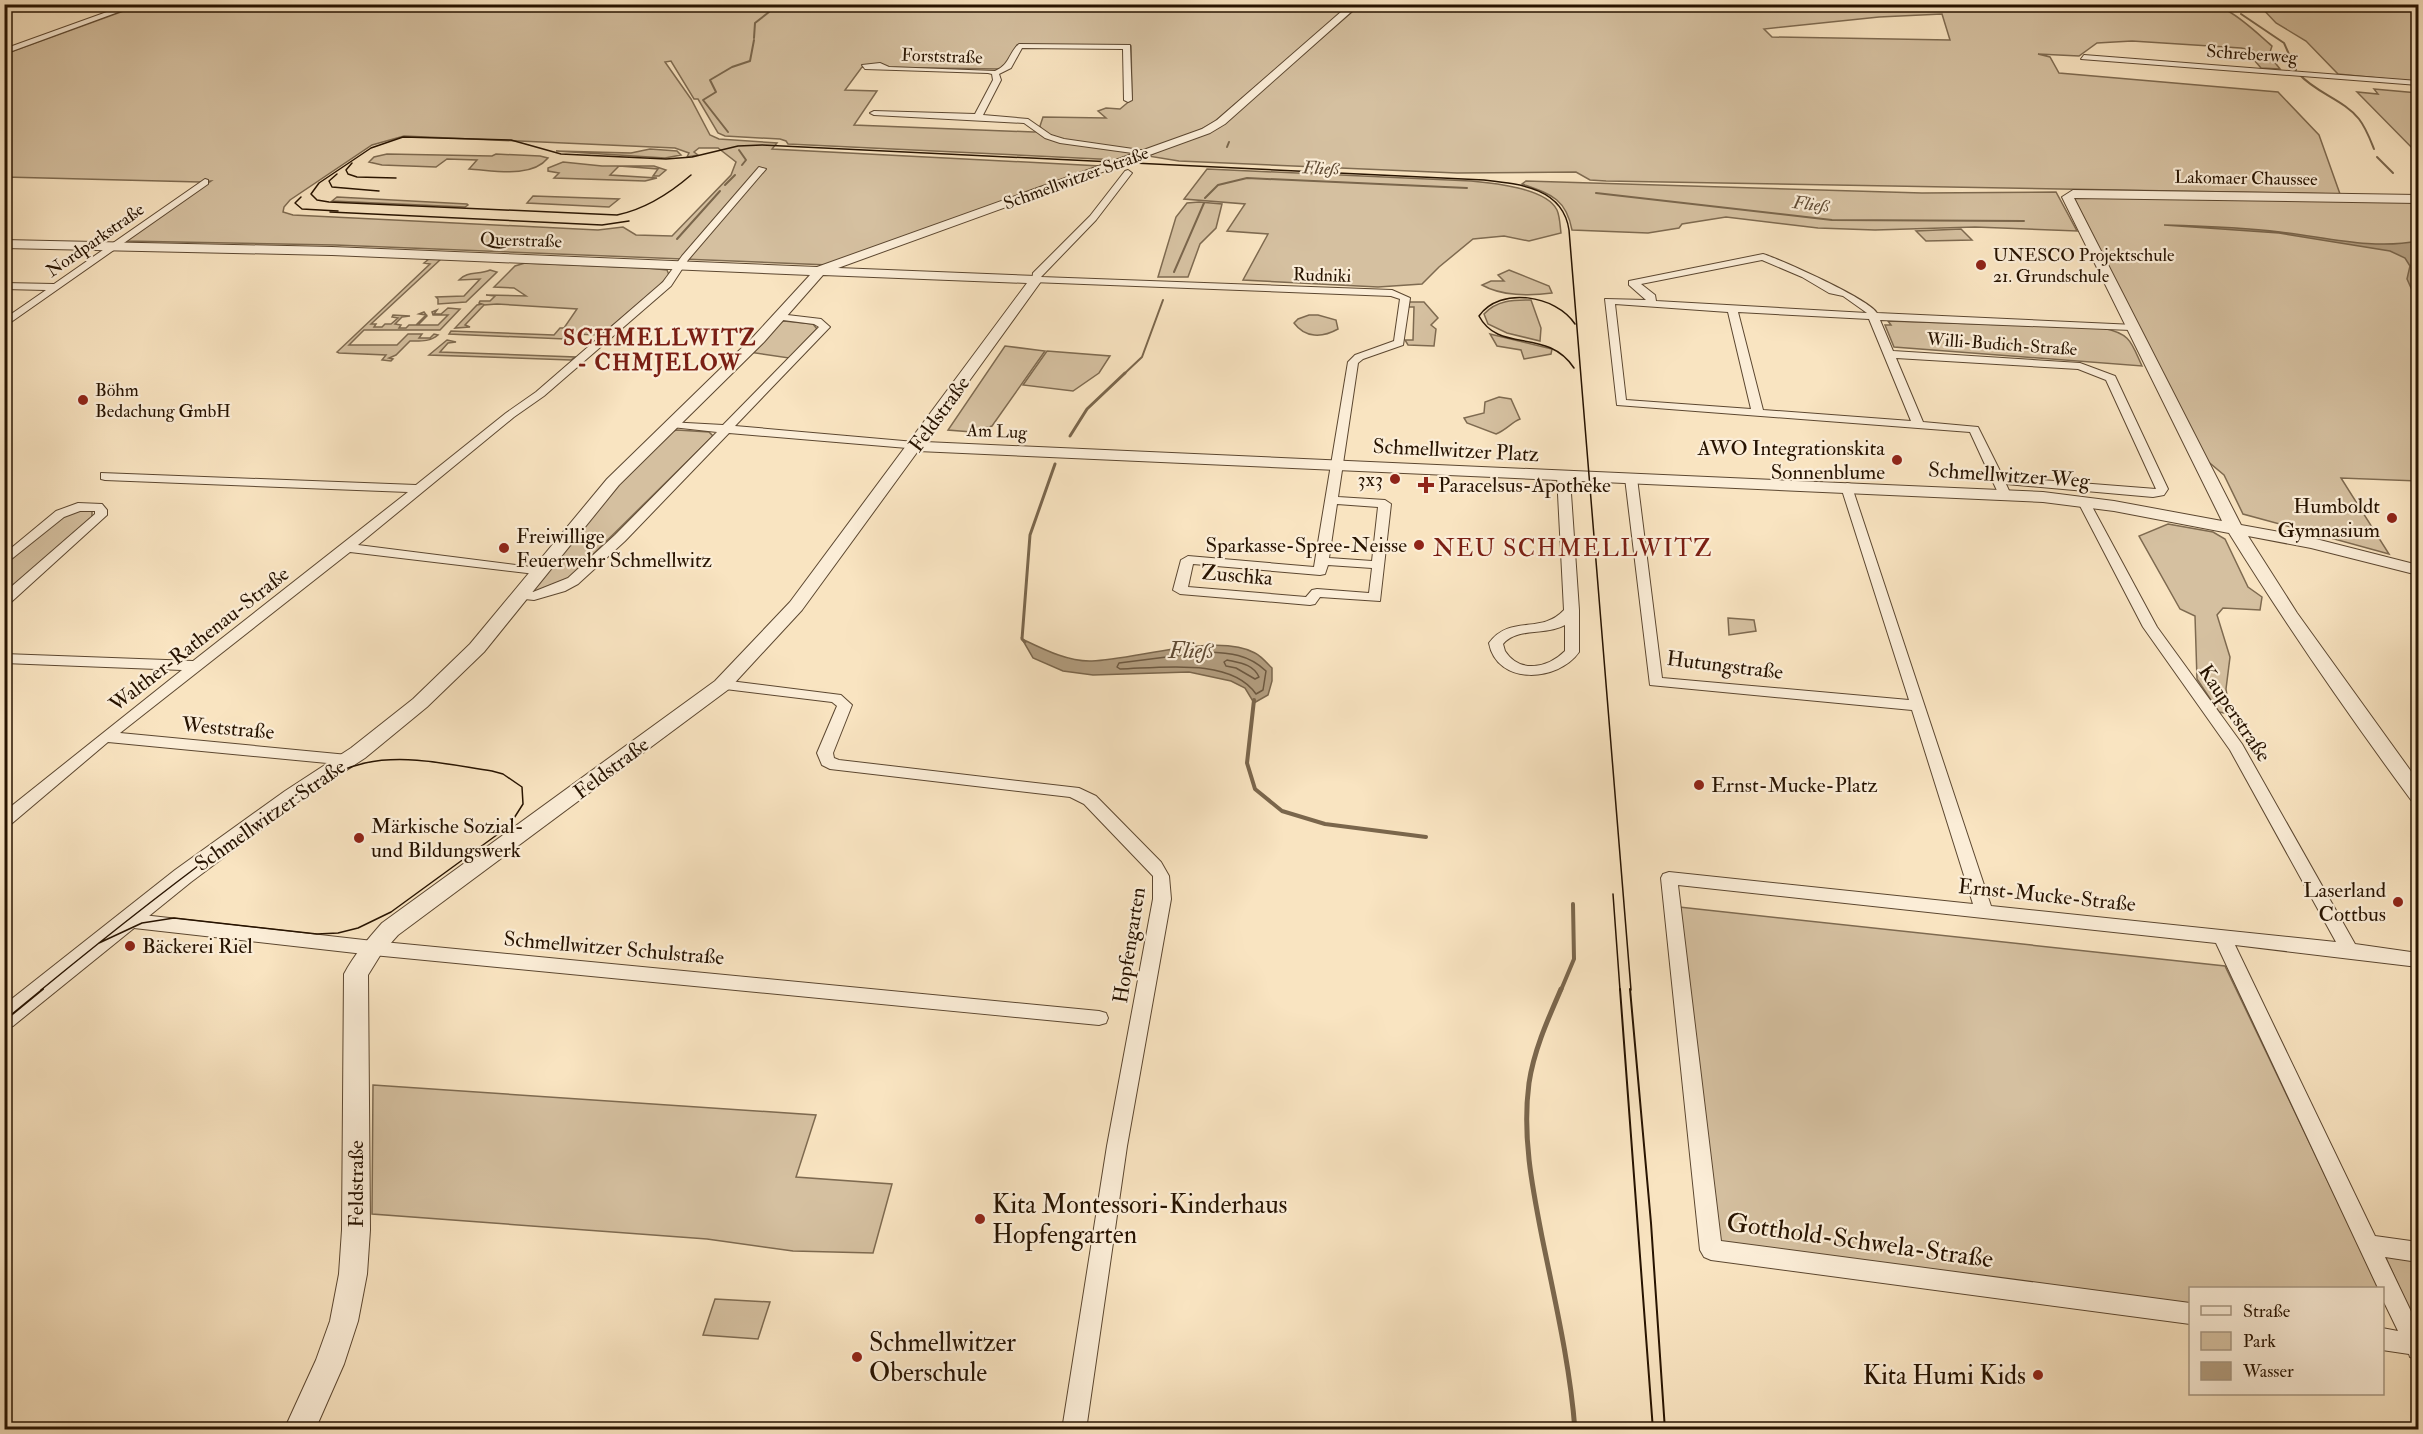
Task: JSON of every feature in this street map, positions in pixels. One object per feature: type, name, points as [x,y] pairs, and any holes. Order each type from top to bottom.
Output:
[{"type":"street","points":[[4,9],[81,4]]},
{"type":"street","points":[[4,52],[137,4]]},
{"type":"street","name":"Schmellwitzer Straße","points":[[4,1018],[125,920],[292,796],[348,760],[412,710],[450,676],[477,648],[613,482],[779,317],[821,270],[1215,126],[1356,4]]},
{"type":"street","points":[[980,117],[979,113],[997,80],[995,74],[1005,71],[1012,63],[1019,46],[1127,47],[1128,100]]},
{"type":"street","name":"Schreberweg","points":[[2084,57],[2418,83]]},
{"type":"street","name":"Forststraße","points":[[888,69],[988,71],[995,74]]},
{"type":"street","points":[[874,113],[1025,121],[1031,123],[1045,136],[1059,140],[1131,149],[1144,153]]},
{"type":"street","name":"Walther-Rathenau-Straße","points":[[4,821],[105,737],[348,548],[510,415],[540,394],[667,284],[681,264],[762,169]]},
{"type":"street","name":"Feldstraße","points":[[299,1430],[329,1364],[344,1321],[353,1274],[356,1230],[356,974],[373,948],[390,929],[722,685],[758,650],[796,606],[915,447],[1036,280],[1036,275],[1093,218],[1128,173]]},
{"type":"street","name":"Nordparkstraße","points":[[5,324],[206,182]]},
{"type":"street","name":"Lakomaer Chaussee","points":[[2132,327],[2068,200],[2069,195],[2073,193],[2418,199]]},
{"type":"street","name":"Querstraße","points":[[4,244],[332,251],[1036,280]]},
{"type":"street","points":[[1651,304],[1651,297],[1633,283],[1763,257],[1805,275],[1833,291],[1846,294],[1869,308],[1919,425]]},
{"type":"street","name":"Rudniki","points":[[1036,280],[1392,293],[1403,296],[1405,301],[1399,343],[1359,357],[1353,362],[1338,465]]},
{"type":"street","points":[[4,286],[57,287]]},
{"type":"street","name":"Willi-Budich-Straße","points":[[1890,354],[2080,366],[2111,378],[2162,489],[2160,492],[2153,493],[2002,488],[1974,429],[1621,403],[1609,301],[1732,309],[2132,327]]},
{"type":"street","points":[[1732,309],[1758,413]]},
{"type":"street","points":[[520,595],[534,596],[560,588],[573,581],[620,538],[825,327],[817,321],[779,317]]},
{"type":"street","points":[[2132,327],[2235,529],[2288,614],[2418,795]]},
{"type":"street","name":"Am Lug","points":[[672,424],[756,430],[915,447],[1320,464]]},
{"type":"street","name":"Schmellwitzer Platz","points":[[1320,464],[1589,477]]},
{"type":"street","points":[[1317,593],[1338,465]]},
{"type":"street","points":[[105,476],[419,489]]},
{"type":"street","points":[[1563,476],[1572,610],[1572,652],[1550,669],[1538,671],[1524,670],[1502,659],[1496,650],[1496,643],[1504,634],[1557,626],[1572,610]]},
{"type":"street","name":"Schmellwitzer Weg","points":[[1589,477],[1847,487],[2002,488],[2341,549],[2418,570]]},
{"type":"street","name":"Hutungstraße","points":[[1631,478],[1655,682],[1917,706]]},
{"type":"street","points":[[1847,487],[1984,910]]},
{"type":"street","name":"Zuschka","points":[[1321,566],[1188,560],[1180,590],[1310,601],[1317,593],[1375,598],[1385,504],[1332,500]]},
{"type":"street","name":"Kauperstraße","points":[[2084,502],[2150,627],[2236,748],[2349,950]]},
{"type":"street","points":[[4,561],[60,514],[78,507],[98,507],[101,510],[101,515],[4,601]]},
{"type":"street","points":[[348,548],[539,572]]},
{"type":"street","points":[[1321,566],[1379,565]]},
{"type":"street","points":[[4,658],[198,666]]},
{"type":"street","name":"Hopfengarten","points":[[722,685],[836,698],[842,701],[845,705],[825,753],[827,761],[836,765],[1073,792],[1090,800],[1146,856],[1161,876],[1162,900],[1117,1146],[1074,1430]]},
{"type":"street","name":"Weststraße","points":[[105,737],[348,760]]},
{"type":"street","name":"Ernst-Mucke-Straße","points":[[1669,878],[2222,936],[2418,960]]},
{"type":"street","name":"Gotthold-Schwela-Straße","points":[[1669,878],[1711,1250],[2189,1314]]},
{"type":"street","name":"Schmellwitzer Schulstraße","points":[[125,920],[373,948],[1099,1018]]},
{"type":"street","points":[[2222,936],[2417,1346]]},
{"type":"street","points":[[2369,1245],[2418,1252]]},
{"type":"street","points":[[2384,1340],[2417,1346]]},
{"type":"green space","points":[[2117,4],[2117,7],[2203,5],[2228,11],[2251,27],[2272,46],[2269,55],[2280,69],[2261,68],[2249,54],[2252,50],[2132,41],[2097,43],[2079,56],[2038,54],[2050,57],[2059,73],[2278,92],[2319,135],[2340,194],[1606,181],[1590,180],[1576,172],[1457,173],[1179,161],[1148,156],[1225,122],[1360,5]],"holes":[[[1942,14],[1950,40],[1772,37],[1764,29],[1879,17]]]},
{"type":"green space","points":[[2356,4],[2399,10],[2397,7],[2378,5],[2418,5],[2418,82],[2338,74],[2306,41],[2276,23],[2259,5]]},
{"type":"green space","points":[[140,5],[1351,5],[1214,122],[1200,130],[1119,160],[788,144],[780,139],[725,136],[718,133],[698,99],[694,99],[671,61],[665,62],[691,99],[710,135],[719,139],[777,143],[772,149],[1101,166],[829,265],[335,245],[124,241],[211,181],[5,177],[5,54]],"holes":[[[1017,45],[1131,46],[1132,99],[1120,109],[1106,108],[1098,111],[1106,118],[1043,117],[1040,126],[1042,131],[1034,132],[854,125],[877,91],[845,90],[862,67],[1000,69],[1008,63]],[[404,136],[675,148],[689,153],[687,157],[698,155],[694,152],[699,148],[718,148],[736,162],[731,175],[672,236],[636,235],[623,227],[598,230],[293,215],[283,212],[290,200],[372,145]]]},
{"type":"green space","points":[[2374,89],[2418,93],[2418,154],[2357,92],[2378,94]]},
{"type":"green space","points":[[650,149],[677,151],[681,155],[665,158],[556,151],[631,153]]},
{"type":"green space","points":[[387,154],[492,156],[496,154],[548,158],[541,165],[532,169],[511,172],[469,169],[477,160],[447,159],[436,167],[382,165],[369,162],[374,157]]},
{"type":"green space","points":[[563,162],[619,166],[610,175],[657,178],[645,181],[554,178],[559,173],[548,171],[548,168]]},
{"type":"green space","points":[[619,166],[654,166],[666,170],[659,176],[653,176],[658,169]]},
{"type":"green space","points":[[1207,169],[1471,181],[1505,185],[1542,196],[1551,203],[1558,213],[1561,233],[1529,241],[1504,236],[1473,239],[1422,284],[1378,287],[1243,280],[1268,234],[1227,231],[1245,204],[1184,199]]},
{"type":"green space","points":[[1526,181],[1922,193],[2056,192],[2077,231],[1975,227],[1875,230],[1818,228],[1726,217],[1682,224],[1679,228],[1648,233],[1572,230],[1566,211],[1561,204],[1549,195],[1522,184]]},
{"type":"green space","points":[[2092,195],[2418,201],[2418,481],[2341,478],[2389,554],[2243,514],[2224,475],[2205,459],[2074,198]]},
{"type":"green space","points":[[533,196],[619,199],[609,207],[527,203]]},
{"type":"green space","points":[[337,197],[468,205],[465,207],[332,201]]},
{"type":"green space","points":[[1187,203],[1222,204],[1216,228],[1200,244],[1188,277],[1158,277],[1176,217]]},
{"type":"green space","points":[[1961,229],[1972,240],[1926,241],[1916,231]]},
{"type":"green space","points":[[429,259],[441,259],[371,324],[376,324],[374,327],[382,327],[398,318],[392,317],[393,315],[410,316],[402,317],[395,324],[401,325],[399,328],[406,328],[409,325],[416,325],[426,315],[419,314],[424,312],[427,316],[418,325],[438,325],[448,315],[433,315],[432,312],[437,310],[434,314],[441,314],[448,308],[460,309],[440,330],[364,330],[349,345],[397,345],[408,334],[422,334],[419,338],[438,335],[428,340],[410,341],[396,355],[389,358],[393,359],[391,361],[382,360],[386,355],[337,352],[430,264],[424,263]]},
{"type":"green space","points":[[525,263],[647,268],[667,270],[669,275],[601,335],[570,334],[565,339],[449,334],[451,331],[554,335],[560,328],[564,328],[577,309],[497,304],[484,305],[465,325],[470,327],[455,328],[477,305],[482,304],[479,303],[480,301],[490,301],[495,296],[486,295],[526,296],[514,288],[494,287],[515,266]]},
{"type":"green space","points":[[490,270],[497,272],[466,302],[438,304],[436,297],[464,296],[480,279],[459,280],[462,277]]},
{"type":"green space","points":[[1509,270],[1549,286],[1552,293],[1516,294],[1490,289],[1482,285],[1491,281],[1504,281],[1498,275]]},
{"type":"green space","points":[[1531,300],[1541,328],[1540,341],[1507,333],[1488,324],[1484,314],[1494,306],[1512,301]]},
{"type":"green space","points":[[1409,302],[1424,302],[1438,318],[1431,325],[1436,329],[1434,346],[1408,345],[1405,340],[1413,340],[1414,307],[1408,307]]},
{"type":"green space","points":[[1309,315],[1336,320],[1338,329],[1320,335],[1303,332],[1294,323]]},
{"type":"green space","points":[[1888,321],[2103,328],[2125,336],[2142,366],[1894,347],[1885,325],[1891,325]]},
{"type":"green space","points":[[780,322],[813,324],[817,329],[789,358],[749,352]]},
{"type":"green space","points":[[1490,334],[1552,349],[1551,354],[1524,359],[1521,350],[1497,346]]},
{"type":"green space","points":[[447,340],[456,342],[448,343],[440,352],[575,357],[571,360],[429,355]]},
{"type":"green space","points":[[1005,346],[1045,351],[992,426],[972,432],[948,430]]},
{"type":"green space","points":[[1047,351],[1110,356],[1099,373],[1073,391],[1023,385]]},
{"type":"green space","points":[[1499,397],[1511,399],[1520,419],[1496,434],[1467,423],[1464,418],[1484,413],[1485,402]]},
{"type":"green space","points":[[677,430],[709,432],[713,436],[570,577],[552,588],[531,591],[619,481],[669,432]]},
{"type":"green space","points":[[76,510],[92,510],[92,517],[5,595],[5,564],[60,516]]},
{"type":"green space","points":[[2168,524],[2213,532],[2225,539],[2248,587],[2262,597],[2260,610],[2223,608],[2217,615],[2230,657],[2226,689],[2230,714],[2219,712],[2197,679],[2195,616],[2180,609],[2139,536]]},
{"type":"green space","points":[[1728,618],[1754,620],[1756,631],[1729,635]]},
{"type":"green space","points":[[1679,907],[2225,966],[2379,1287],[2189,1287],[2189,1305],[1717,1243]]},
{"type":"green space","points":[[373,1085],[816,1115],[796,1177],[892,1184],[873,1253],[793,1251],[707,1239],[372,1214]]},
{"type":"green space","points":[[2384,1254],[2418,1258],[2418,1328]]},
{"type":"green space","points":[[715,1299],[770,1302],[758,1339],[703,1335]]},
{"type":"water","points":[[2164,225],[2251,229],[2349,242],[2384,244],[2418,241],[2418,296],[2407,279],[2410,266],[2405,258],[2390,251],[2279,233]]},
{"type":"water","points":[[1022,639],[1056,654],[1083,661],[1110,660],[1198,646],[1239,647],[1255,653],[1272,668],[1272,681],[1268,695],[1254,703],[1245,688],[1231,681],[1189,672],[1093,675],[1063,671],[1033,658]]},
{"type":"waterway","points":[[754,38],[755,23],[769,12],[767,4]]},
{"type":"waterway","points":[[2241,14],[2284,43],[2296,70]]},
{"type":"waterway","points":[[728,132],[703,100],[716,92],[710,80],[732,67],[750,61],[754,40]]},
{"type":"waterway","points":[[2299,74],[2353,112],[2364,126],[2374,149]]},
{"type":"waterway","name":"Fließ","points":[[1227,147],[1229,142]]},
{"type":"waterway","points":[[739,150],[746,160],[742,165]]},
{"type":"waterway","points":[[2377,157],[2393,173]]},
{"type":"waterway","points":[[725,185],[735,175]]},
{"type":"waterway","name":"Fließ","points":[[1205,198],[1218,185],[1247,178],[1467,188]]},
{"type":"waterway","points":[[677,239],[720,191]]},
{"type":"waterway","name":"Fließ","points":[[1596,193],[1832,220],[2024,221]]},
{"type":"waterway","name":"Fließ","points":[[1174,272],[1204,203]]},
{"type":"waterway","name":"Fließ","points":[[1124,374],[1142,357],[1163,300]]},
{"type":"waterway","name":"Fließ","points":[[1070,436],[1087,409],[1125,373]]},
{"type":"waterway","name":"Fließ","points":[[1025,642],[1022,639],[1030,535],[1055,464]]},
{"type":"waterway","name":"Fließ","points":[[1254,700],[1247,763],[1255,789],[1282,811],[1325,824],[1426,837]]},
{"type":"waterway","points":[[1561,990],[1574,959],[1573,904]]},
{"type":"waterway","points":[[1561,989],[1534,1059],[1527,1102],[1527,1141],[1538,1218],[1566,1357],[1575,1430]]},
{"type":"tram line","points":[[691,175],[657,200],[617,215],[329,202],[317,200],[311,194],[319,183],[371,148],[403,137],[511,140],[561,154],[666,159],[692,157],[738,146],[762,145],[1484,180],[1525,187],[1549,197],[1565,216],[1569,230],[1631,990]]},
{"type":"tram line","points":[[352,163],[346,170],[348,174],[357,177],[396,178]]},
{"type":"tram line","points":[[337,174],[329,181],[332,187],[379,191]]},
{"type":"tram line","points":[[301,197],[295,203],[302,209],[338,211]]},
{"type":"tram line","points":[[330,212],[602,225],[629,221]]},
{"type":"tram line","points":[[1574,368],[1563,356],[1551,348],[1498,334],[1479,316],[1488,307],[1500,301],[1528,298],[1555,306],[1575,324]]},
{"type":"tram line","points":[[41,990],[142,908],[221,849],[289,800],[333,774],[365,763],[413,760],[492,771],[503,774],[522,787],[523,804],[509,826],[391,912],[358,928],[338,933],[317,934],[174,918],[142,923],[99,943]]},
{"type":"tram line","points":[[1613,894],[1620,990]]},
{"type":"tram line","points":[[4,1021],[43,989]]},
{"type":"tram line","points":[[1620,989],[1653,1430]]},
{"type":"tram line","points":[[1630,989],[1651,1223],[1665,1430]]},
{"type":"place","name":"UNESCO Projektschule 21. Grundschule","points":[[1981,265]]},
{"type":"place","name":"Böhm Bedachung GmbH","points":[[83,400]]},
{"type":"place","name":"AWO Integrationskita Sonnenblume","points":[[1897,460]]},
{"type":"place","name":"3x3","points":[[1395,479]]},
{"type":"place","name":"Paracelsus-Apotheke","points":[[1426,485]]},
{"type":"place","name":"Humboldt Gymnasium","points":[[2392,518]]},
{"type":"place","name":"Sparkasse-Spree-Neisse","points":[[1419,545]]},
{"type":"place","name":"Freiwillige Feuerwehr Schmellwitz","points":[[504,548]]},
{"type":"place","name":"Ernst-Mucke-Platz","points":[[1699,785]]},
{"type":"place","name":"Märkische Sozial- und Bildungswerk","points":[[359,838]]},
{"type":"place","name":"Laserland Cottbus","points":[[2398,902]]},
{"type":"place","name":"Bäckerei Riel","points":[[130,946]]},
{"type":"place","name":"Kita Montessori-Kinderhaus Hopfengarten","points":[[980,1219]]},
{"type":"place","name":"Schmellwitzer Oberschule","points":[[857,1357]]},
{"type":"place","name":"Kita Humi Kids","points":[[2038,1375]]},
{"type":"district","name":"SCHMELLWITZ - CHMJELOW","points":[[660,350]]},
{"type":"district","name":"NEU SCHMELLWITZ","points":[[1573,548]]}]
